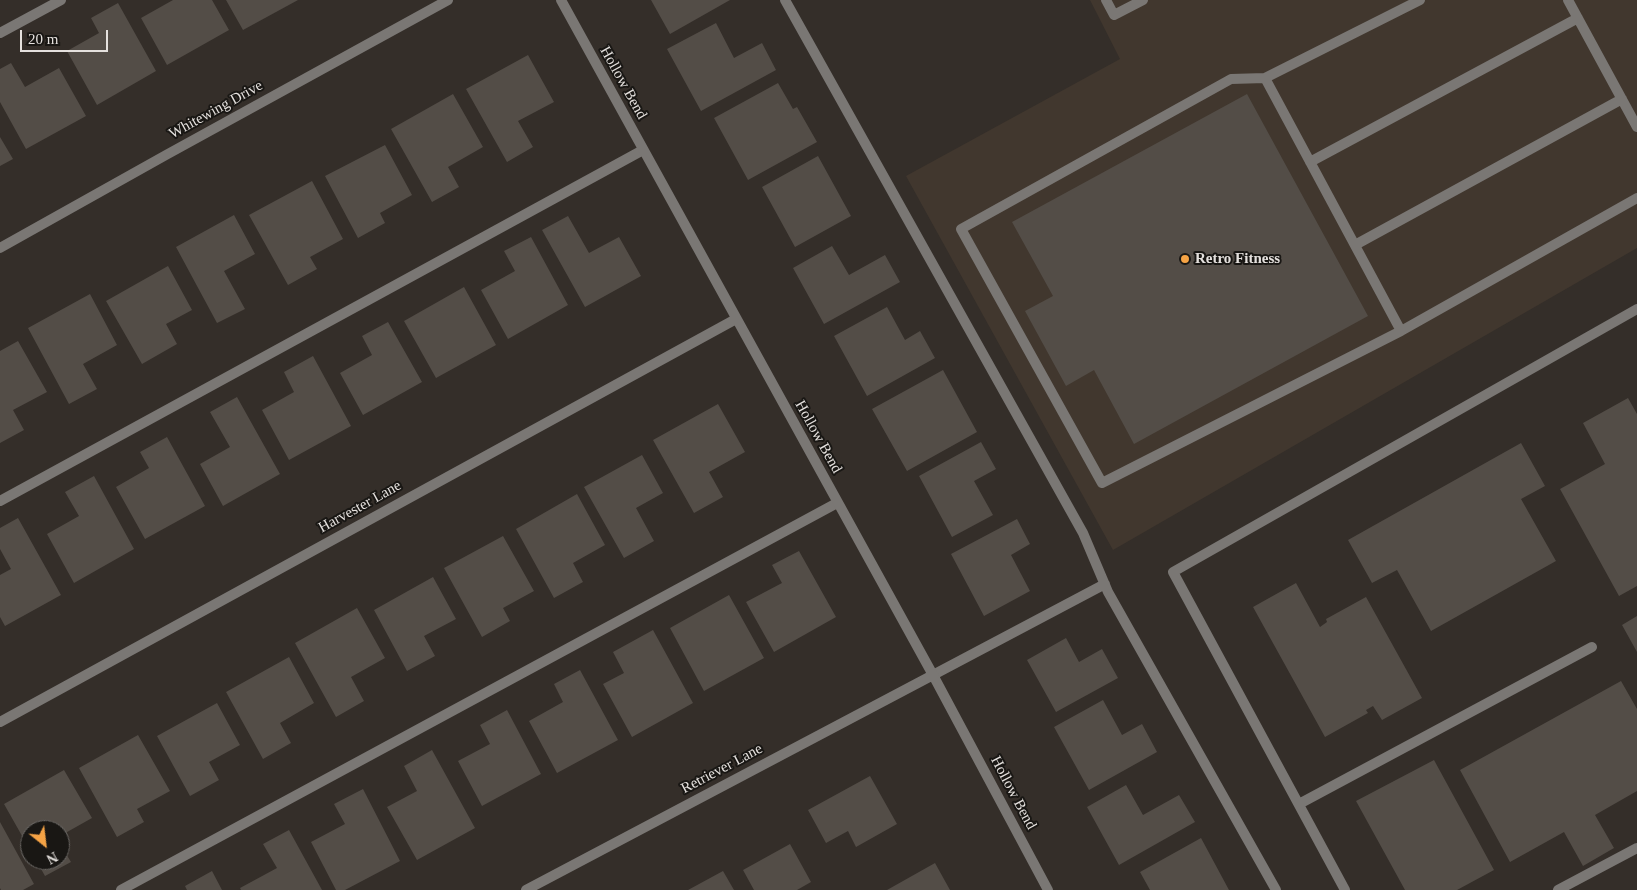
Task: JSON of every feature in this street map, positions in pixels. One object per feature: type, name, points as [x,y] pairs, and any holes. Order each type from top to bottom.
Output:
[{"type":"street","points":[[0,33],[61,0]]},
{"type":"street","name":"Whitewing Drive","points":[[0,248],[166,154],[448,0]]},
{"type":"street","name":"Hollow Bend","points":[[561,0],[1048,890]]},
{"type":"street","points":[[785,0],[1083,533],[1105,584],[1276,890]]},
{"type":"street","points":[[1106,0],[1114,15],[1143,0]]},
{"type":"street","points":[[1420,0],[1265,78],[1231,79],[961,229],[1102,483],[1401,331],[1637,198]]},
{"type":"street","points":[[1568,0],[1637,127]]},
{"type":"street","points":[[1310,162],[1578,18]]},
{"type":"street","points":[[1265,78],[1401,331]]},
{"type":"street","points":[[1354,245],[1622,99]]},
{"type":"street","points":[[0,501],[643,150]]},
{"type":"street","points":[[1345,890],[1173,572],[1637,309]]},
{"type":"street","name":"Harvester Lane","points":[[0,722],[736,319]]},
{"type":"street","points":[[121,890],[837,503]]},
{"type":"street","name":"Retriever Lane","points":[[526,890],[1105,584]]},
{"type":"street","points":[[1299,804],[1592,647]]},
{"type":"street","points":[[1558,890],[1637,848]]},
{"type":"shaded area","points":[[1090,0],[1637,0],[1637,248],[1113,550],[906,176],[1120,59]]},
{"type":"building","points":[[173,0],[212,0],[229,30],[167,65],[141,18]]},
{"type":"building","points":[[226,0],[298,0],[243,30]]},
{"type":"building","points":[[651,0],[730,0],[670,34]]},
{"type":"building","points":[[118,3],[156,71],[97,105],[67,51],[99,33],[91,18]]},
{"type":"building","points":[[716,23],[734,58],[762,43],[776,70],[701,111],[667,49]]},
{"type":"building","points":[[528,55],[554,102],[518,121],[533,147],[507,162],[466,89]]},
{"type":"building","points":[[11,63],[25,87],[59,68],[86,116],[26,149],[0,102],[0,69]]},
{"type":"building","points":[[778,83],[793,109],[797,107],[817,142],[748,180],[714,118]]},
{"type":"building","points":[[453,94],[483,147],[448,167],[459,187],[432,202],[391,129]]},
{"type":"building","name":"Retro Fitness","points":[[1247,94],[1368,316],[1134,444],[1094,370],[1066,386],[1025,311],[1053,296],[1012,222]]},
{"type":"building","points":[[0,137],[13,159],[0,166]]},
{"type":"building","points":[[385,145],[412,195],[380,213],[385,223],[358,238],[325,176]]},
{"type":"building","points":[[818,156],[851,216],[795,247],[762,187]]},
{"type":"building","points":[[312,181],[343,239],[310,257],[317,269],[288,285],[249,215]]},
{"type":"building","points":[[234,215],[255,254],[224,271],[245,309],[217,323],[176,247]]},
{"type":"building","points":[[568,216],[589,253],[619,237],[641,276],[585,307],[542,230]]},
{"type":"building","points":[[531,237],[568,305],[508,339],[481,290],[515,271],[504,251]]},
{"type":"building","points":[[832,246],[849,275],[885,255],[900,282],[824,324],[793,268]]},
{"type":"building","points":[[168,266],[192,310],[166,324],[177,344],[142,364],[106,301]]},
{"type":"building","points":[[464,287],[496,345],[436,378],[404,321]]},
{"type":"building","points":[[90,294],[117,345],[83,364],[97,389],[69,404],[28,328]]},
{"type":"building","points":[[887,307],[905,340],[920,331],[935,358],[867,396],[834,336]]},
{"type":"building","points":[[388,322],[422,382],[363,415],[340,373],[372,355],[362,336]]},
{"type":"building","points":[[18,341],[47,392],[13,410],[24,430],[0,443],[0,351]]},
{"type":"building","points":[[313,356],[351,426],[289,460],[262,410],[294,392],[284,372]]},
{"type":"building","points":[[943,370],[977,432],[907,471],[872,409]]},
{"type":"building","points":[[237,397],[280,474],[223,506],[200,464],[230,447],[210,412]]},
{"type":"building","points":[[1628,398],[1637,414],[1637,586],[1619,596],[1560,489],[1605,464],[1583,423]]},
{"type":"building","points":[[718,404],[745,452],[709,472],[723,497],[694,513],[653,440]]},
{"type":"building","points":[[167,437],[205,506],[145,539],[116,487],[149,468],[140,452]]},
{"type":"building","points":[[981,442],[996,469],[974,481],[993,515],[952,537],[919,476]]},
{"type":"building","points":[[1521,443],[1545,486],[1521,499],[1556,561],[1431,631],[1397,570],[1372,583],[1348,540]]},
{"type":"building","points":[[642,455],[663,493],[636,508],[654,541],[624,558],[584,487]]},
{"type":"building","points":[[94,476],[134,549],[74,583],[47,534],[79,516],[65,492]]},
{"type":"building","points":[[577,494],[605,545],[573,563],[583,582],[554,598],[516,529]]},
{"type":"building","points":[[18,518],[61,595],[5,626],[0,617],[0,575],[11,569],[0,549],[0,528]]},
{"type":"building","points":[[1017,519],[1030,544],[1011,555],[1030,591],[984,616],[951,554]]},
{"type":"building","points":[[503,536],[534,591],[503,608],[510,621],[482,637],[444,568]]},
{"type":"building","points":[[799,551],[836,617],[774,652],[746,602],[782,583],[772,565]]},
{"type":"building","points":[[433,577],[456,619],[424,636],[435,656],[407,671],[374,610]]},
{"type":"building","points":[[1296,583],[1320,627],[1327,622],[1326,619],[1366,597],[1422,698],[1382,720],[1373,706],[1366,710],[1368,713],[1325,737],[1253,607]]},
{"type":"building","points":[[729,595],[764,658],[704,691],[670,628]]},
{"type":"building","points":[[357,608],[385,658],[351,677],[364,701],[336,717],[295,643]]},
{"type":"building","points":[[1637,616],[1637,652],[1622,625]]},
{"type":"building","points":[[653,630],[693,703],[632,737],[603,684],[624,673],[613,652]]},
{"type":"building","points":[[1066,638],[1079,662],[1102,649],[1118,678],[1056,712],[1027,660]]},
{"type":"building","points":[[289,657],[314,703],[280,723],[291,743],[263,759],[226,692]]},
{"type":"building","points":[[580,670],[618,740],[557,773],[529,721],[563,702],[554,684]]},
{"type":"building","points":[[1621,681],[1637,709],[1637,791],[1595,815],[1614,848],[1583,866],[1564,832],[1510,862],[1460,770]]},
{"type":"building","points":[[1103,700],[1122,735],[1142,724],[1157,752],[1089,790],[1054,727]]},
{"type":"building","points":[[217,703],[240,745],[209,762],[219,780],[190,796],[157,736]]},
{"type":"building","points":[[507,710],[541,774],[482,806],[458,761],[490,744],[480,725]]},
{"type":"building","points":[[138,735],[170,791],[137,809],[144,822],[117,837],[79,768]]},
{"type":"building","points":[[432,750],[475,828],[417,860],[387,807],[417,791],[404,766]]},
{"type":"building","points":[[1434,760],[1494,870],[1457,890],[1405,890],[1356,801]]},
{"type":"building","points":[[64,770],[92,818],[70,830],[70,820],[20,820],[20,832],[4,804]]},
{"type":"building","points":[[870,776],[897,824],[856,847],[848,831],[826,843],[808,810]]},
{"type":"building","points":[[1126,785],[1143,815],[1179,795],[1195,822],[1119,865],[1087,807]]},
{"type":"building","points":[[363,789],[400,861],[345,890],[336,890],[311,842],[345,824],[334,804]]},
{"type":"building","points":[[0,822],[20,858],[20,870],[26,870],[34,884],[23,890],[1,890]]},
{"type":"building","points":[[289,830],[322,890],[241,890],[240,888],[277,868],[263,844]]},
{"type":"building","points":[[1201,838],[1229,890],[1150,890],[1140,872]]},
{"type":"building","points":[[790,844],[811,882],[797,890],[754,890],[743,870]]},
{"type":"building","points":[[935,863],[950,890],[887,890]]},
{"type":"building","points":[[42,870],[56,870],[45,876]]},
{"type":"building","points":[[212,871],[222,890],[187,890],[185,886]]},
{"type":"building","points":[[723,871],[734,890],[688,890]]},
{"type":"place","name":"Retro Fitness","points":[[1185,259]]}]
